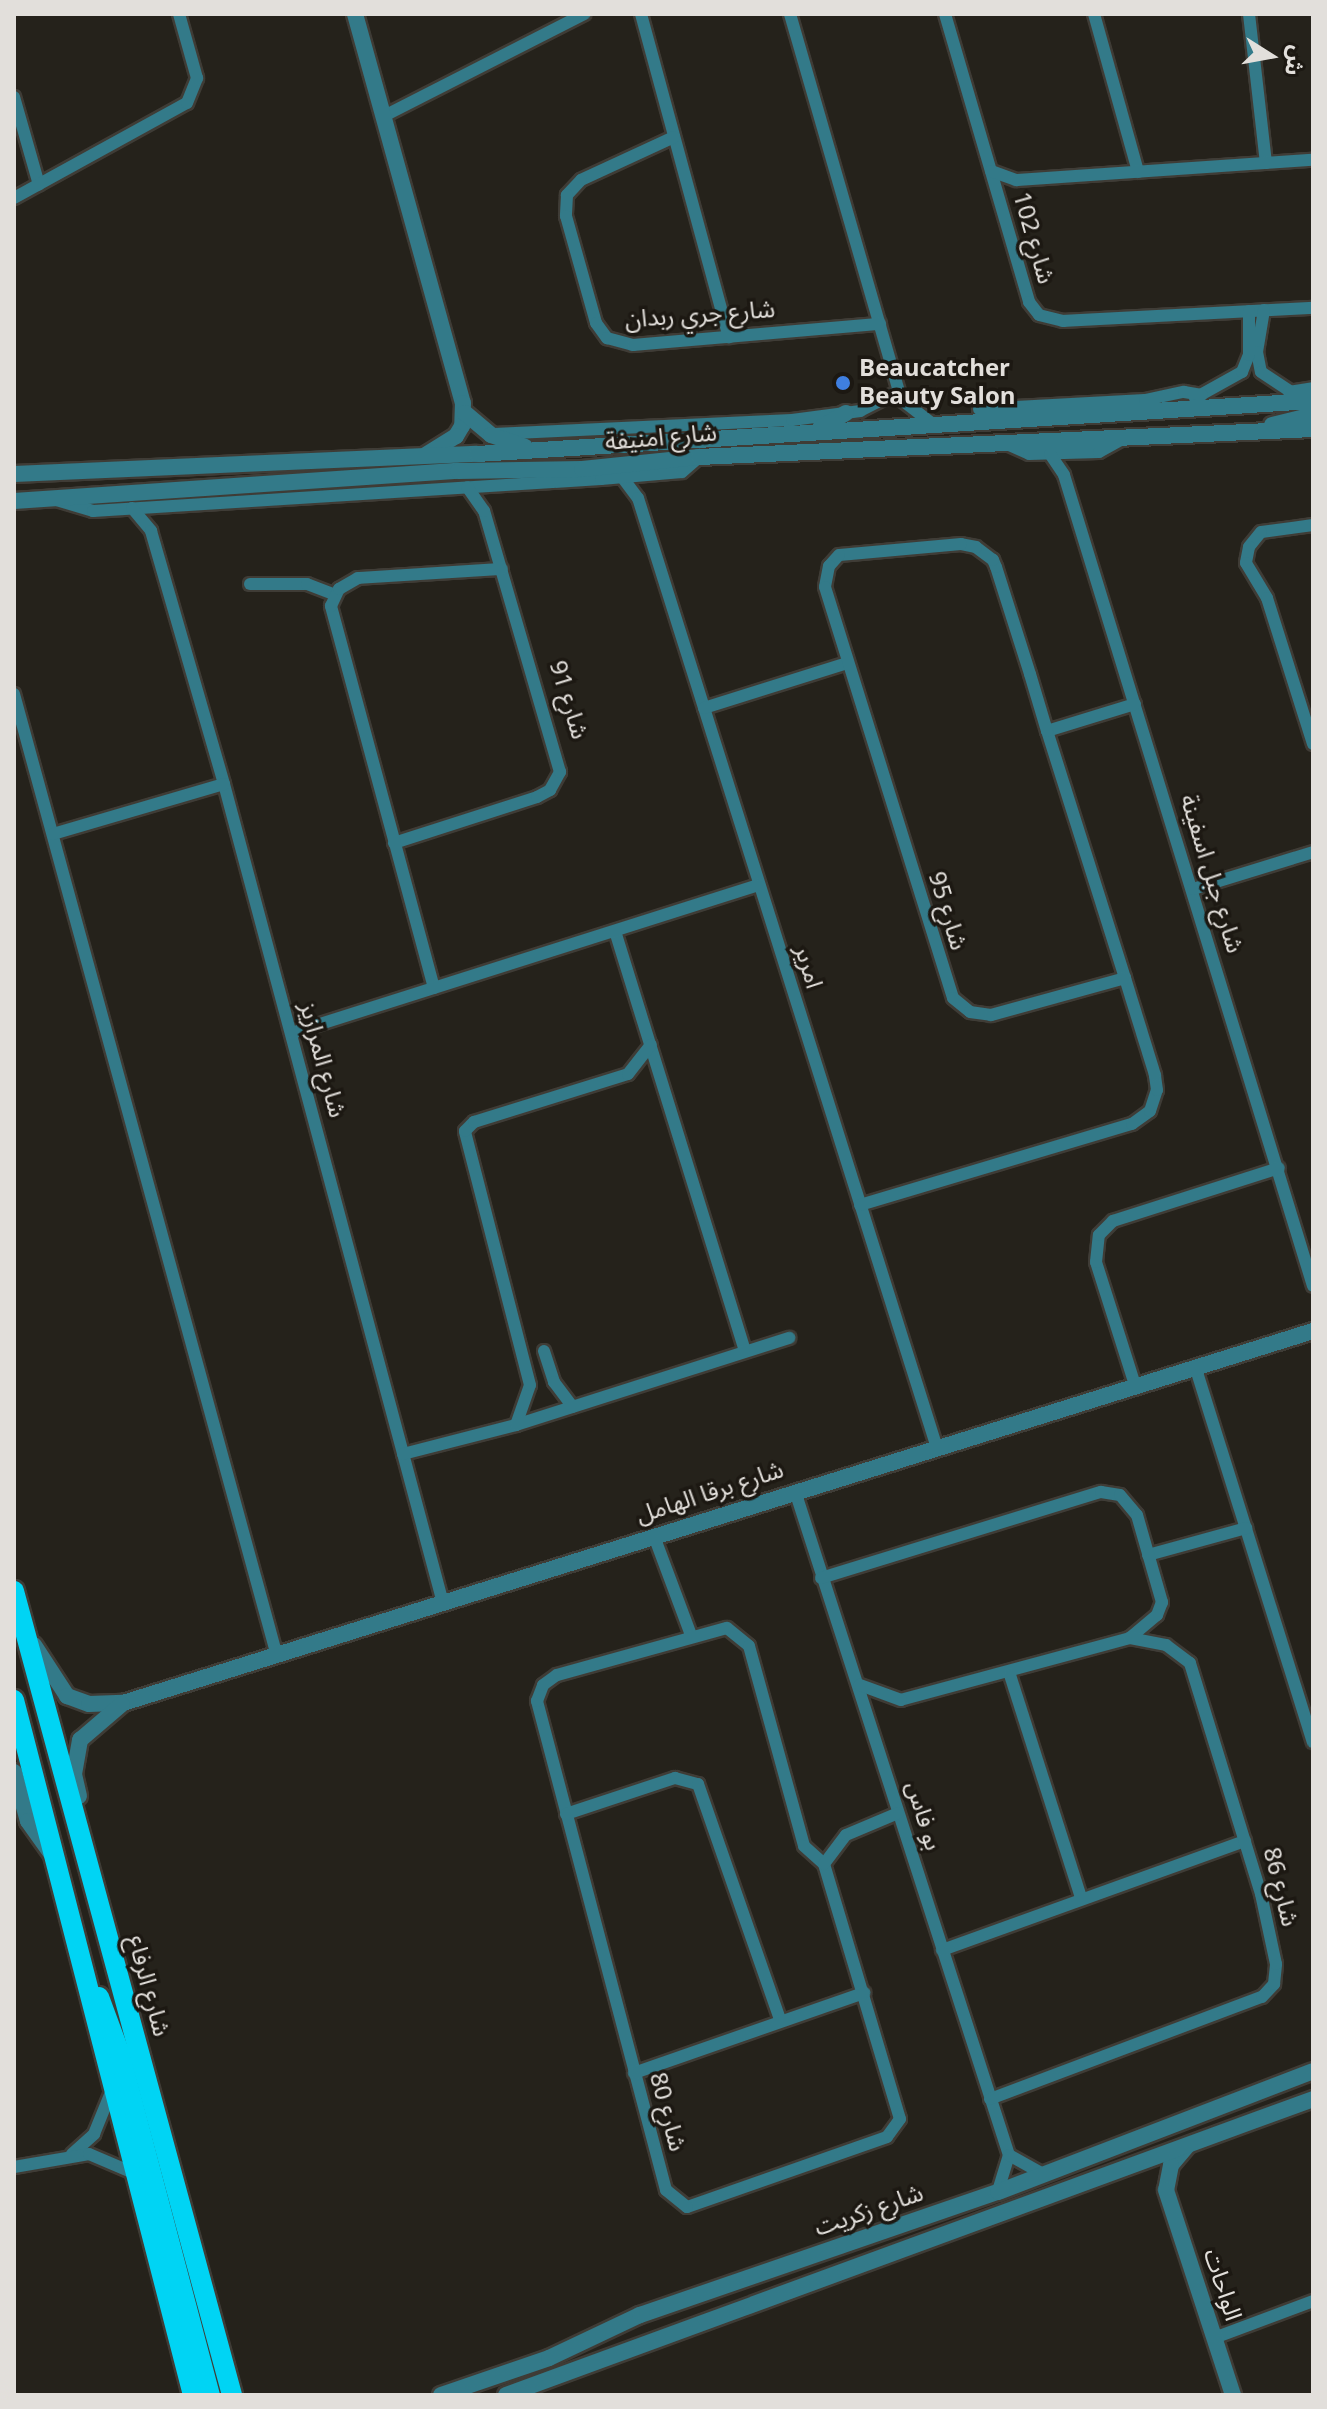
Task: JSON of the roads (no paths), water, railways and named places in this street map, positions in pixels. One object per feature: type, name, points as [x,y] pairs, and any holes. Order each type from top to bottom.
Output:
[{"type":"main road","name":"شارع الرفاع","points":[[14,1591],[232,2395]]},
{"type":"main road","points":[[14,1700],[193,2395]]},
{"type":"main road","points":[[80,1962],[117,2041],[210,2395]]},
{"type":"main road","points":[[212,2319],[243,2395]]},
{"type":"street","points":[[14,198],[192,98],[197,78],[179,14]]},
{"type":"street","points":[[355,14],[465,413],[491,435],[531,449]]},
{"type":"street","points":[[384,116],[584,14]]},
{"type":"street","points":[[641,14],[729,337]]},
{"type":"street","points":[[790,14],[900,395],[933,424]]},
{"type":"street","name":"شارع 102","points":[[945,14],[1029,302],[1047,319],[1313,308]]},
{"type":"street","points":[[1094,14],[1138,172]]},
{"type":"street","points":[[1249,14],[1266,163]]},
{"type":"street","points":[[14,97],[39,185]]},
{"type":"street","name":"شارع جري ربدان","points":[[674,137],[575,184],[565,202],[596,323],[607,338],[633,345],[880,324]]},
{"type":"street","points":[[991,171],[1016,180],[1313,160]]},
{"type":"street","points":[[1000,201],[1016,180]]},
{"type":"street","points":[[1264,310],[1257,352],[1261,372],[1289,392],[1311,401]]},
{"type":"street","points":[[1177,410],[1234,380],[1247,364],[1249,311]]},
{"type":"street","points":[[979,409],[1145,400],[1184,392],[1202,395]]},
{"type":"street","points":[[815,430],[846,413],[900,395]]},
{"type":"street","points":[[1260,431],[1311,401]]},
{"type":"street","name":"شارع امنيفة","points":[[14,474],[422,457],[1311,401]]},
{"type":"street","points":[[422,457],[456,436],[465,413]]},
{"type":"street","points":[[491,435],[792,420],[846,413]]},
{"type":"street","name":"شارع امنيفة","points":[[14,501],[186,498],[458,471],[570,469],[699,457],[1313,429]]},
{"type":"street","points":[[1007,444],[1021,453],[1073,453],[1106,451],[1126,437]]},
{"type":"street","points":[[1064,475],[1073,453]]},
{"type":"street","name":"شارع جبل اسفينة","points":[[1050,454],[1064,475],[1313,1286]]},
{"type":"street","points":[[53,499],[86,511],[162,505],[186,498],[601,479],[682,472],[699,457]]},
{"type":"street","points":[[570,469],[601,479]]},
{"type":"street","points":[[638,498],[649,475]]},
{"type":"street","name":"امرير","points":[[622,477],[638,498],[937,1448]]},
{"type":"street","name":"شارع 91","points":[[484,511],[488,486]]},
{"type":"street","name":"شارع 91","points":[[394,843],[537,797],[558,779],[561,758],[484,511],[467,487]]},
{"type":"street","points":[[151,531],[162,505]]},
{"type":"street","name":"شارع المرازيز","points":[[132,508],[151,531],[224,784],[443,1603]]},
{"type":"street","points":[[1313,525],[1269,528],[1254,538],[1246,556],[1247,570],[1267,598],[1307,703],[1313,744]]},
{"type":"street","name":"شارع 95","points":[[860,1205],[1145,1116],[1154,1104],[1157,1082],[1125,978],[996,567],[976,547],[853,551],[834,560],[825,587],[953,998],[970,1012],[991,1015],[1125,978]]},
{"type":"street","points":[[434,988],[332,618],[335,595],[358,578],[502,569]]},
{"type":"street","points":[[250,584],[307,584],[335,595]]},
{"type":"street","points":[[704,708],[848,663]]},
{"type":"street","points":[[14,694],[277,1656]]},
{"type":"street","points":[[1047,731],[1135,704]]},
{"type":"street","points":[[53,834],[224,784]]},
{"type":"street","points":[[1193,889],[1313,852]]},
{"type":"street","points":[[292,1033],[759,885]]},
{"type":"street","points":[[615,931],[745,1350]]},
{"type":"street","points":[[516,1425],[530,1385],[465,1131],[474,1122],[628,1074],[651,1045]]},
{"type":"street","points":[[1135,1385],[1096,1262],[1099,1235],[1113,1221],[1279,1168]]},
{"type":"street","name":"شارع برقا الهامل","points":[[23,1625],[53,1681],[67,1696],[89,1704],[123,1703],[1313,1331]]},
{"type":"street","points":[[403,1454],[516,1425],[789,1338]]},
{"type":"street","points":[[544,1351],[554,1382],[573,1407]]},
{"type":"street","points":[[1195,1366],[1312,1734]]},
{"type":"street","name":"بو فاس","points":[[795,1491],[1009,2155]]},
{"type":"street","points":[[821,1578],[1107,1491],[1120,1495],[1134,1510],[1162,1595],[1157,1615],[1130,1638],[1010,1675],[901,1700],[860,1685]]},
{"type":"street","points":[[1148,1555],[1246,1528]]},
{"type":"street","points":[[654,1536],[691,1635]]},
{"type":"street","name":"شارع 80","points":[[727,1628],[746,1640],[804,1846],[824,1864],[900,2107],[896,2129],[887,2137],[699,2206],[682,2206],[666,2190],[538,1714],[540,1690],[557,1675],[691,1635],[727,1628]]},
{"type":"street","name":"شارع 86","points":[[990,2099],[1269,1991],[1276,1964],[1245,1841],[1190,1663],[1166,1645],[1130,1638]]},
{"type":"street","points":[[1010,1675],[1081,1898]]},
{"type":"street","name":"شارع برقا الهامل","points":[[86,1858],[76,1756],[89,1729],[123,1703]]},
{"type":"street","points":[[566,1814],[675,1778],[698,1784],[780,2020]]},
{"type":"street","points":[[15,1780],[34,1833],[55,1858]]},
{"type":"street","points":[[824,1864],[846,1835],[898,1813]]},
{"type":"street","points":[[942,1950],[1245,1841]]},
{"type":"street","points":[[634,2073],[864,1993]]},
{"type":"street","name":"شارع زكريت","points":[[441,2395],[549,2358],[640,2315],[1045,2175],[1313,2071]]},
{"type":"street","points":[[72,2154],[94,2134],[112,2090]]},
{"type":"street","name":"شارع زكريت","points":[[506,2395],[1313,2099]]},
{"type":"street","points":[[1121,2170],[1146,2173],[1166,2190],[1171,2165],[1189,2144]]},
{"type":"street","points":[[14,2167],[72,2154],[109,2158],[136,2174]]},
{"type":"street","points":[[998,2192],[1009,2155],[1045,2175]]},
{"type":"street","name":"الواحات","points":[[1166,2190],[1233,2395]]},
{"type":"street","points":[[1214,2338],[1313,2301]]},
{"type":"place","name":"Beaucatcher Beauty Salon","points":[[843,383]]}]
